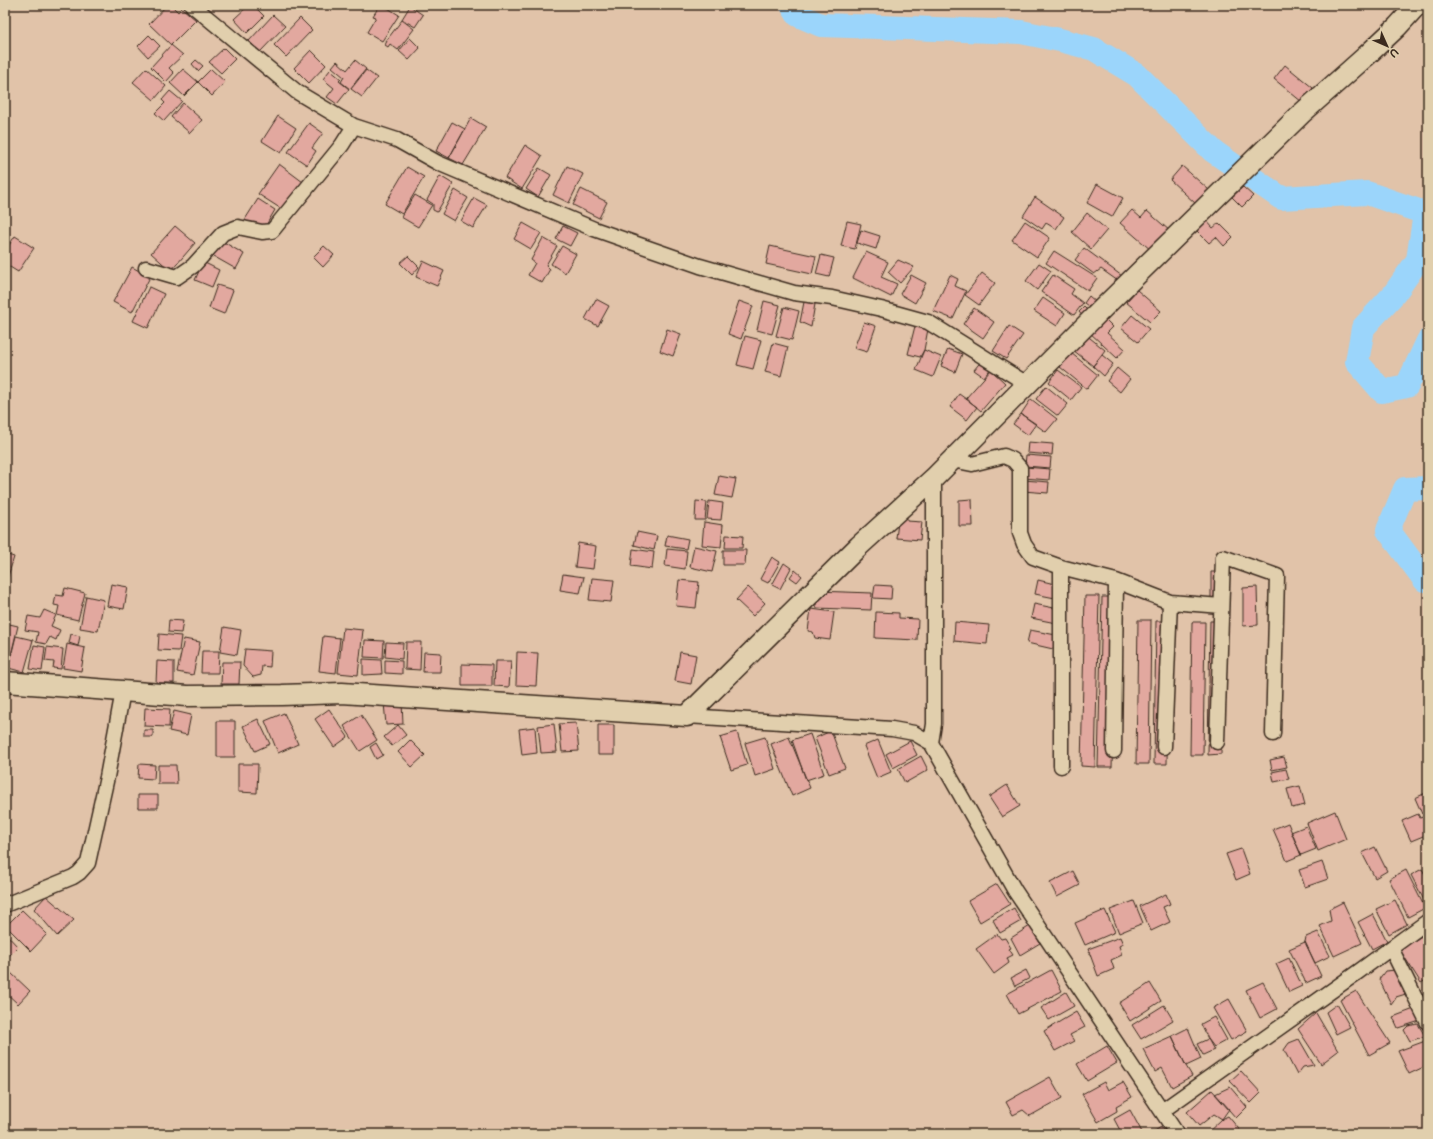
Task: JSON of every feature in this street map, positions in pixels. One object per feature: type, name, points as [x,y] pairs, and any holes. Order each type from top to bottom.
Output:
[{"type":"street","points":[[192,5],[297,92],[354,126],[397,140],[438,162],[594,229],[700,266],[794,294],[832,298],[881,309],[928,322],[1027,384]]},
{"type":"street","points":[[687,716],[859,546],[934,478],[1106,305],[1301,114],[1397,27],[1417,5]]},
{"type":"street","points":[[146,268],[177,277],[193,266],[223,233],[238,226],[262,232],[272,231],[342,145],[354,126]]},
{"type":"street","points":[[952,460],[972,464],[1004,456],[1016,462],[1020,468],[1020,533],[1024,544],[1033,557],[1062,567],[1116,581],[1170,602],[1221,606]]},
{"type":"street","points":[[931,743],[934,724],[934,478]]},
{"type":"street","points":[[1217,742],[1223,557],[1277,576],[1273,734]]},
{"type":"street","points":[[1061,766],[1062,567]]},
{"type":"street","points":[[1114,751],[1116,581]]},
{"type":"street","points":[[1164,747],[1170,602]]},
{"type":"street","points":[[5,682],[187,696],[342,693],[892,729],[914,733],[931,743],[1015,891],[1177,1134]]},
{"type":"street","points":[[5,905],[73,877],[88,863],[107,777],[123,691]]},
{"type":"street","points":[[1162,1111],[1428,921]]},
{"type":"street","points":[[1391,948],[1428,1023]]},
{"type":"building","points":[[167,5],[171,5],[178,12],[182,8],[196,20],[171,45],[149,24]]},
{"type":"building","points":[[249,5],[253,5],[264,16],[247,33],[234,19]]},
{"type":"building","points":[[380,5],[383,5],[399,15],[382,41],[367,32],[376,17],[373,16]]},
{"type":"building","points":[[410,6],[423,15],[415,27],[402,19]]},
{"type":"building","points":[[273,15],[285,26],[260,52],[249,41]]},
{"type":"building","points":[[300,18],[312,30],[286,57],[274,45]]},
{"type":"building","points":[[402,20],[414,29],[398,50],[390,44],[388,47],[385,45],[386,41]]},
{"type":"building","points":[[149,35],[160,46],[148,57],[138,46]]},
{"type":"building","points":[[410,38],[420,48],[409,60],[399,51]]},
{"type":"building","points":[[171,45],[183,55],[169,68],[174,73],[166,82],[151,67]]},
{"type":"building","points":[[224,48],[235,59],[221,73],[209,62]]},
{"type":"building","points":[[311,50],[326,65],[309,83],[294,68]]},
{"type":"building","points":[[196,60],[203,66],[198,71],[192,64]]},
{"type":"building","points":[[355,60],[366,69],[350,89],[341,82],[344,77],[332,67],[337,61],[347,70]]},
{"type":"building","points":[[1285,65],[1313,88],[1302,102],[1274,79]]},
{"type":"building","points":[[146,68],[166,86],[154,100],[133,82]]},
{"type":"building","points":[[183,69],[198,82],[184,96],[170,83]]},
{"type":"building","points":[[211,69],[225,82],[212,96],[198,82]]},
{"type":"building","points":[[330,70],[341,79],[339,81],[349,89],[337,104],[327,97],[334,88],[323,79]]},
{"type":"building","points":[[366,70],[377,78],[362,97],[351,89]]},
{"type":"building","points":[[170,91],[182,101],[164,121],[155,113],[165,103],[162,100]]},
{"type":"building","points":[[183,103],[202,120],[190,133],[171,117]]},
{"type":"building","points":[[278,116],[296,128],[281,153],[262,141]]},
{"type":"building","points":[[471,118],[486,127],[463,165],[449,158]]},
{"type":"building","points":[[452,122],[465,129],[449,158],[436,151]]},
{"type":"building","points":[[309,123],[323,133],[312,148],[316,151],[307,165],[288,152]]},
{"type":"building","points":[[525,145],[542,156],[522,189],[505,178]]},
{"type":"building","points":[[279,164],[303,182],[283,210],[258,194]]},
{"type":"building","points":[[567,166],[583,174],[569,203],[553,195]]},
{"type":"building","points":[[1182,166],[1209,190],[1196,204],[1170,180]]},
{"type":"building","points":[[407,167],[424,177],[402,214],[385,204]]},
{"type":"building","points":[[539,168],[551,175],[538,197],[526,189]]},
{"type":"building","points":[[440,176],[453,184],[437,212],[433,210],[433,204],[427,200]]},
{"type":"building","points":[[1097,184],[1123,198],[1112,217],[1087,203]]},
{"type":"building","points":[[1243,187],[1253,196],[1242,207],[1232,197]]},
{"type":"building","points":[[581,189],[607,202],[599,218],[573,205]]},
{"type":"building","points":[[455,190],[468,198],[454,221],[442,214]]},
{"type":"building","points":[[415,195],[432,205],[418,227],[401,217]]},
{"type":"building","points":[[1035,197],[1064,217],[1056,229],[1046,223],[1042,229],[1023,216]]},
{"type":"building","points":[[474,198],[487,205],[473,228],[461,221]]},
{"type":"building","points":[[258,199],[275,210],[262,232],[244,221]]},
{"type":"building","points":[[1132,210],[1141,218],[1147,211],[1170,231],[1152,251],[1120,223]]},
{"type":"building","points":[[1087,213],[1107,230],[1091,249],[1072,232]]},
{"type":"building","points":[[1206,220],[1213,228],[1219,223],[1233,237],[1224,246],[1216,237],[1209,243],[1196,230]]},
{"type":"building","points":[[847,221],[861,224],[855,249],[841,246]]},
{"type":"building","points":[[1025,221],[1050,238],[1037,257],[1012,240]]},
{"type":"building","points":[[523,223],[541,233],[531,249],[514,239]]},
{"type":"building","points":[[175,226],[195,243],[171,271],[151,253]]},
{"type":"building","points":[[563,226],[577,233],[570,246],[556,239]]},
{"type":"building","points":[[861,230],[880,236],[876,249],[857,243]]},
{"type":"building","points":[[15,236],[34,248],[18,272],[5,264],[5,251]]},
{"type":"building","points":[[543,238],[557,246],[546,265],[550,269],[542,283],[528,275],[535,263],[531,260]]},
{"type":"building","points":[[222,241],[244,254],[236,269],[213,256]]},
{"type":"building","points":[[324,246],[334,255],[323,267],[313,257]]},
{"type":"building","points":[[562,246],[576,254],[565,273],[551,264]]},
{"type":"building","points":[[770,246],[816,256],[812,274],[766,264]]},
{"type":"building","points":[[1084,248],[1122,276],[1118,281],[1101,269],[1094,274],[1075,260]]},
{"type":"building","points":[[1054,251],[1097,278],[1088,291],[1046,263]]},
{"type":"building","points":[[866,252],[888,262],[881,277],[897,284],[891,297],[853,278]]},
{"type":"building","points":[[821,255],[834,258],[829,277],[816,274]]},
{"type":"building","points":[[408,256],[419,267],[412,275],[400,263]]},
{"type":"building","points":[[898,260],[914,267],[900,283],[888,272]]},
{"type":"building","points":[[423,261],[444,271],[437,286],[416,277]]},
{"type":"building","points":[[203,262],[219,270],[212,287],[195,280]]},
{"type":"building","points":[[1039,263],[1051,271],[1037,290],[1026,281]]},
{"type":"building","points":[[132,267],[150,277],[132,312],[113,302]]},
{"type":"building","points":[[982,273],[995,283],[979,305],[965,295]]},
{"type":"building","points":[[911,275],[926,283],[915,303],[900,294]]},
{"type":"building","points":[[950,275],[958,279],[955,286],[966,291],[953,319],[933,311]]},
{"type":"building","points":[[1053,275],[1074,289],[1071,294],[1083,303],[1074,315],[1041,292]]},
{"type":"building","points":[[217,285],[233,290],[224,314],[209,308]]},
{"type":"building","points":[[149,287],[164,294],[148,328],[133,321]]},
{"type":"building","points":[[1137,290],[1161,311],[1150,322],[1126,302]]},
{"type":"building","points":[[1089,296],[1097,303],[1092,309],[1084,303]]},
{"type":"building","points":[[1043,298],[1065,313],[1057,326],[1034,311]]},
{"type":"building","points":[[596,299],[609,306],[598,326],[585,319]]},
{"type":"building","points":[[739,301],[753,306],[741,339],[728,334]]},
{"type":"building","points":[[764,301],[780,305],[772,334],[757,330]]},
{"type":"building","points":[[804,302],[815,304],[811,327],[800,322]]},
{"type":"building","points":[[784,307],[799,311],[792,340],[776,336]]},
{"type":"building","points":[[1084,307],[1091,314],[1085,319],[1079,312]]},
{"type":"building","points":[[974,308],[994,322],[983,338],[963,324]]},
{"type":"building","points":[[1132,315],[1149,329],[1138,342],[1121,328]]},
{"type":"building","points":[[1103,317],[1113,327],[1107,333],[1125,349],[1117,358],[1089,332]]},
{"type":"building","points":[[864,322],[876,326],[867,352],[854,348]]},
{"type":"building","points":[[915,326],[928,329],[924,350],[920,357],[908,354]]},
{"type":"building","points":[[1009,326],[1023,335],[1006,359],[993,351]]},
{"type":"building","points":[[667,329],[681,334],[673,356],[660,351]]},
{"type":"building","points":[[1085,334],[1105,350],[1093,366],[1073,350]]},
{"type":"building","points":[[745,336],[761,340],[753,369],[737,365]]},
{"type":"building","points":[[773,343],[788,347],[781,376],[765,372]]},
{"type":"building","points":[[948,349],[962,354],[955,372],[941,366]]},
{"type":"building","points":[[924,350],[941,357],[933,377],[916,370]]},
{"type":"building","points":[[1071,353],[1098,375],[1087,389],[1060,367]]},
{"type":"building","points":[[1102,355],[1113,364],[1104,376],[1093,366]]},
{"type":"building","points":[[982,360],[992,367],[984,377],[974,370]]},
{"type":"building","points":[[1117,368],[1130,379],[1120,392],[1107,381]]},
{"type":"building","points":[[991,370],[1005,383],[981,411],[966,398]]},
{"type":"building","points":[[1058,370],[1081,387],[1071,400],[1049,382]]},
{"type":"building","points":[[1046,386],[1068,404],[1058,416],[1036,399]]},
{"type":"building","points":[[959,394],[977,407],[967,420],[950,407]]},
{"type":"building","points":[[1031,399],[1057,419],[1046,432],[1021,414]]},
{"type":"building","points":[[1021,414],[1036,424],[1028,435],[1013,424]]},
{"type":"building","points":[[1028,442],[1053,444],[1052,455],[1027,453]]},
{"type":"building","points":[[1026,455],[1051,457],[1050,468],[1025,466]]},
{"type":"building","points":[[1025,467],[1050,469],[1049,480],[1024,478]]},
{"type":"building","points":[[719,476],[736,479],[732,498],[715,495]]},
{"type":"building","points":[[1024,480],[1049,482],[1048,493],[1023,491]]},
{"type":"building","points":[[972,499],[973,526],[959,526],[959,500]]},
{"type":"building","points":[[696,501],[707,502],[705,520],[695,520]]},
{"type":"building","points":[[709,501],[723,503],[721,520],[707,519]]},
{"type":"building","points":[[899,515],[907,516],[907,521],[922,522],[920,540],[896,538]]},
{"type":"building","points":[[704,522],[723,525],[721,547],[702,545]]},
{"type":"building","points":[[637,532],[657,536],[654,550],[634,545]]},
{"type":"building","points":[[667,535],[688,539],[686,549],[665,546]]},
{"type":"building","points":[[726,535],[743,536],[742,548],[725,548]]},
{"type":"building","points":[[578,543],[596,546],[593,569],[575,567]]},
{"type":"building","points":[[694,546],[717,551],[712,572],[690,567]]},
{"type":"building","points":[[633,549],[654,552],[652,569],[631,566]]},
{"type":"building","points":[[667,549],[687,551],[685,569],[665,566]]},
{"type":"building","points":[[723,550],[746,550],[745,565],[723,565]]},
{"type":"building","points":[[5,554],[14,557],[5,586]]},
{"type":"building","points":[[772,557],[780,562],[768,583],[760,579]]},
{"type":"building","points":[[784,563],[791,568],[780,589],[772,585]]},
{"type":"building","points":[[795,570],[802,576],[797,582],[790,577]]},
{"type":"building","points":[[1211,572],[1225,572],[1211,610]]},
{"type":"building","points":[[563,574],[584,577],[580,593],[560,590]]},
{"type":"building","points":[[592,578],[614,580],[611,602],[589,600]]},
{"type":"building","points":[[679,580],[699,582],[696,608],[676,606]]},
{"type":"building","points":[[1038,580],[1063,586],[1060,599],[1035,594]]},
{"type":"building","points":[[111,584],[128,587],[124,609],[107,606]]},
{"type":"building","points":[[875,585],[892,586],[891,599],[873,598]]},
{"type":"building","points":[[748,587],[765,603],[753,616],[736,600]]},
{"type":"building","points":[[1257,587],[1258,625],[1243,626],[1243,588]]},
{"type":"building","points":[[65,588],[85,593],[78,620],[57,615],[59,606],[54,605],[56,595],[63,596]]},
{"type":"building","points":[[816,591],[872,593],[871,610],[816,608]]},
{"type":"building","points":[[86,596],[104,600],[98,631],[80,628]]},
{"type":"building","points":[[1085,596],[1099,596],[1095,767],[1081,766]]},
{"type":"building","points":[[1102,597],[1117,597],[1112,767],[1098,767]]},
{"type":"building","points":[[1034,604],[1059,609],[1056,623],[1031,618]]},
{"type":"building","points":[[811,609],[834,612],[830,640],[815,638],[813,632],[808,631]]},
{"type":"building","points":[[44,610],[56,615],[51,626],[60,630],[56,640],[50,637],[46,644],[36,642],[38,632],[25,630],[28,616],[40,618]]},
{"type":"building","points":[[876,612],[899,613],[899,618],[918,619],[917,640],[875,638]]},
{"type":"building","points":[[169,620],[183,621],[181,633],[168,632]]},
{"type":"building","points":[[1138,620],[1151,620],[1149,764],[1136,764]]},
{"type":"building","points":[[1156,621],[1169,621],[1167,764],[1154,764]]},
{"type":"building","points":[[1210,621],[1223,621],[1221,754],[1208,755]]},
{"type":"building","points":[[955,622],[989,625],[987,644],[954,641]]},
{"type":"building","points":[[1192,622],[1205,622],[1203,755],[1190,755]]},
{"type":"building","points":[[5,623],[18,626],[7,671],[5,671]]},
{"type":"building","points":[[224,627],[241,630],[237,655],[220,652]]},
{"type":"building","points":[[343,628],[363,630],[358,675],[338,673]]},
{"type":"building","points":[[1030,630],[1056,635],[1053,649],[1027,643]]},
{"type":"building","points":[[71,634],[80,636],[78,646],[69,643]]},
{"type":"building","points":[[159,634],[181,636],[179,651],[158,650]]},
{"type":"building","points":[[16,636],[33,640],[24,672],[8,668]]},
{"type":"building","points":[[323,636],[340,638],[336,673],[319,671]]},
{"type":"building","points":[[184,639],[200,642],[193,675],[177,672]]},
{"type":"building","points":[[365,640],[384,641],[383,658],[364,657]]},
{"type":"building","points":[[386,642],[403,643],[402,659],[385,657]]},
{"type":"building","points":[[406,642],[421,642],[420,670],[405,669]]},
{"type":"building","points":[[67,644],[85,648],[81,671],[63,668]]},
{"type":"building","points":[[34,645],[45,647],[42,671],[30,669]]},
{"type":"building","points":[[47,647],[63,649],[61,669],[53,668],[54,662],[45,661]]},
{"type":"building","points":[[245,649],[271,651],[270,667],[262,666],[261,675],[253,677],[243,666]]},
{"type":"building","points":[[202,651],[219,651],[218,673],[201,673]]},
{"type":"building","points":[[424,652],[441,653],[440,672],[423,672]]},
{"type":"building","points":[[517,652],[538,653],[536,686],[516,685]]},
{"type":"building","points":[[680,652],[696,655],[691,684],[675,681]]},
{"type":"building","points":[[363,659],[381,660],[382,674],[363,675]]},
{"type":"building","points":[[385,660],[402,661],[402,674],[385,673]]},
{"type":"building","points":[[157,661],[174,662],[174,683],[156,683]]},
{"type":"building","points":[[495,661],[511,661],[509,687],[494,686]]},
{"type":"building","points":[[222,662],[240,662],[239,684],[221,684]]},
{"type":"building","points":[[462,664],[492,665],[492,686],[462,686]]},
{"type":"building","points":[[402,702],[403,724],[386,725],[384,703]]},
{"type":"building","points":[[145,708],[170,709],[169,727],[144,726]]},
{"type":"building","points":[[329,709],[348,737],[334,747],[315,719]]},
{"type":"building","points":[[174,711],[191,715],[187,735],[169,731]]},
{"type":"building","points":[[284,713],[298,744],[278,753],[265,721]]},
{"type":"building","points":[[361,715],[377,740],[360,751],[344,726]]},
{"type":"building","points":[[258,719],[270,744],[255,751],[243,726]]},
{"type":"building","points":[[217,721],[235,721],[235,757],[217,757]]},
{"type":"building","points":[[576,723],[579,751],[562,752],[559,724]]},
{"type":"building","points":[[554,724],[557,752],[541,753],[538,726]]},
{"type":"building","points":[[398,725],[406,735],[392,746],[384,737]]},
{"type":"building","points":[[598,725],[614,725],[614,755],[598,755]]},
{"type":"building","points":[[535,727],[537,753],[522,755],[519,729]]},
{"type":"building","points":[[144,730],[153,730],[153,737],[144,737]]},
{"type":"building","points":[[831,731],[845,768],[829,774],[815,738]]},
{"type":"building","points":[[737,732],[747,765],[731,770],[720,737]]},
{"type":"building","points":[[810,734],[824,774],[806,780],[792,740]]},
{"type":"building","points":[[765,737],[775,769],[755,776],[745,743]]},
{"type":"building","points":[[789,737],[810,788],[792,796],[771,744]]},
{"type":"building","points":[[410,740],[425,755],[412,767],[398,752]]},
{"type":"building","points":[[878,740],[891,772],[877,778],[864,746]]},
{"type":"building","points":[[910,741],[917,755],[893,768],[886,754]]},
{"type":"building","points":[[376,743],[383,755],[376,759],[370,747]]},
{"type":"building","points":[[921,756],[928,770],[905,783],[898,769]]},
{"type":"building","points":[[1284,757],[1287,767],[1272,770],[1270,760]]},
{"type":"building","points":[[139,764],[155,765],[154,779],[138,778]]},
{"type":"building","points":[[238,764],[258,764],[257,793],[238,792]]},
{"type":"building","points":[[158,765],[176,765],[177,784],[158,784]]},
{"type":"building","points":[[1286,769],[1289,779],[1274,782],[1272,772]]},
{"type":"building","points":[[1007,785],[1020,806],[1002,817],[989,797]]},
{"type":"building","points":[[1300,786],[1305,805],[1292,808],[1287,789]]},
{"type":"building","points":[[1428,792],[1428,811],[1422,814],[1415,798]]},
{"type":"building","points":[[138,795],[158,795],[158,808],[138,808]]},
{"type":"building","points":[[1335,811],[1346,839],[1318,851],[1307,823]]},
{"type":"building","points":[[1418,814],[1420,818],[1428,815],[1428,834],[1411,841],[1402,821]]},
{"type":"building","points":[[1288,823],[1301,855],[1287,861],[1273,829]]},
{"type":"building","points":[[1306,826],[1316,849],[1301,855],[1291,832]]},
{"type":"building","points":[[1375,847],[1387,871],[1375,878],[1362,853]]},
{"type":"building","points":[[1241,849],[1250,874],[1236,880],[1226,854]]},
{"type":"building","points":[[1322,862],[1328,879],[1305,887],[1299,870]]},
{"type":"building","points":[[1422,869],[1428,880],[1428,904],[1426,904],[1411,875]]},
{"type":"building","points":[[1406,870],[1425,908],[1408,917],[1389,879]]},
{"type":"building","points":[[1073,871],[1080,885],[1057,897],[1050,883]]},
{"type":"building","points":[[997,884],[1010,904],[980,922],[968,901]]},
{"type":"building","points":[[1166,894],[1170,904],[1163,907],[1170,922],[1151,931],[1140,906]]},
{"type":"building","points":[[46,896],[74,920],[57,936],[34,909]]},
{"type":"building","points":[[1395,900],[1407,924],[1389,934],[1376,909]]},
{"type":"building","points":[[1134,901],[1143,923],[1119,933],[1110,910]]},
{"type":"building","points":[[1343,902],[1362,943],[1334,956],[1320,926],[1331,921],[1329,909]]},
{"type":"building","points":[[1014,908],[1021,921],[1000,933],[993,920]]},
{"type":"building","points":[[22,910],[47,934],[31,951],[6,926]]},
{"type":"building","points":[[1105,910],[1115,932],[1085,945],[1075,923]]},
{"type":"building","points":[[1373,914],[1387,941],[1372,949],[1358,922]]},
{"type":"building","points":[[1030,926],[1040,943],[1020,955],[1011,938]]},
{"type":"building","points":[[1318,932],[1330,956],[1315,963],[1305,942],[1306,937]]},
{"type":"building","points":[[1428,932],[1428,979],[1421,983],[1400,950]]},
{"type":"building","points":[[5,933],[18,947],[6,959],[5,958]]},
{"type":"building","points":[[997,934],[1001,939],[1005,938],[1013,955],[1007,958],[1009,963],[994,974],[976,949]]},
{"type":"building","points":[[1120,937],[1123,944],[1119,946],[1122,955],[1111,960],[1114,969],[1098,976],[1088,949]]},
{"type":"building","points":[[1305,942],[1321,976],[1306,983],[1289,949]]},
{"type":"building","points":[[1289,958],[1302,986],[1289,992],[1276,964]]},
{"type":"building","points":[[1026,970],[1030,978],[1015,986],[1011,978]]},
{"type":"building","points":[[1051,970],[1062,991],[1018,1014],[1007,994]]},
{"type":"building","points":[[1396,970],[1409,993],[1396,997],[1391,1004],[1379,979],[1385,971]]},
{"type":"building","points":[[11,973],[30,991],[18,1004],[5,992],[5,979]]},
{"type":"building","points":[[1263,982],[1277,1009],[1260,1018],[1246,990]]},
{"type":"building","points":[[1150,983],[1161,1001],[1130,1021],[1119,1003]]},
{"type":"building","points":[[1356,991],[1390,1043],[1369,1055],[1340,1000]]},
{"type":"building","points":[[1066,992],[1074,1006],[1049,1020],[1041,1008]]},
{"type":"building","points":[[1229,999],[1247,1031],[1231,1040],[1213,1008]]},
{"type":"building","points":[[1337,1004],[1350,1027],[1336,1034],[1326,1012]]},
{"type":"building","points":[[1164,1005],[1173,1020],[1141,1039],[1132,1025]]},
{"type":"building","points":[[1414,1009],[1420,1021],[1398,1028],[1393,1017]]},
{"type":"building","points":[[1076,1012],[1085,1027],[1070,1035],[1074,1041],[1055,1051],[1044,1031]]},
{"type":"building","points":[[1316,1013],[1338,1051],[1321,1064],[1298,1029]]},
{"type":"building","points":[[1214,1017],[1227,1040],[1214,1047],[1208,1039],[1201,1024]]},
{"type":"building","points":[[1418,1024],[1425,1036],[1410,1041],[1404,1030],[1408,1026]]},
{"type":"building","points":[[1188,1028],[1201,1059],[1186,1066],[1172,1036]]},
{"type":"building","points":[[1172,1036],[1192,1076],[1172,1087],[1162,1068],[1155,1072],[1143,1049]]},
{"type":"building","points":[[1208,1039],[1214,1050],[1203,1055],[1197,1044]]},
{"type":"building","points":[[1299,1039],[1314,1065],[1303,1067],[1297,1075],[1284,1050],[1289,1043]]},
{"type":"building","points":[[1428,1040],[1428,1065],[1409,1074],[1398,1051]]},
{"type":"building","points":[[1107,1046],[1117,1063],[1087,1081],[1077,1064]]},
{"type":"building","points":[[1241,1071],[1261,1093],[1251,1103],[1230,1081]]},
{"type":"building","points":[[1050,1077],[1062,1098],[1030,1116],[1023,1110],[1013,1115],[1006,1102]]},
{"type":"building","points":[[1104,1082],[1108,1090],[1123,1082],[1132,1097],[1116,1106],[1117,1111],[1098,1122],[1082,1094]]},
{"type":"building","points":[[1230,1087],[1247,1107],[1236,1118],[1215,1094]]},
{"type":"building","points":[[1212,1090],[1229,1109],[1222,1119],[1214,1114],[1199,1126],[1187,1112]]},
{"type":"building","points":[[1130,1110],[1143,1134],[1122,1134],[1114,1119]]},
{"type":"building","points":[[1228,1116],[1243,1134],[1206,1134],[1222,1119]]},
{"type":"building","points":[[1161,1127],[1166,1134],[1150,1134]]},
{"type":"waterway","points":[[792,5],[798,15],[821,25],[1021,32],[1094,49],[1137,75],[1213,151],[1281,198],[1367,193],[1425,213],[1418,260],[1394,294],[1363,328],[1357,362],[1382,391],[1407,386],[1428,341]]},
{"type":"waterway","points":[[1428,488],[1405,489],[1388,530],[1425,580],[1428,580]]}]
